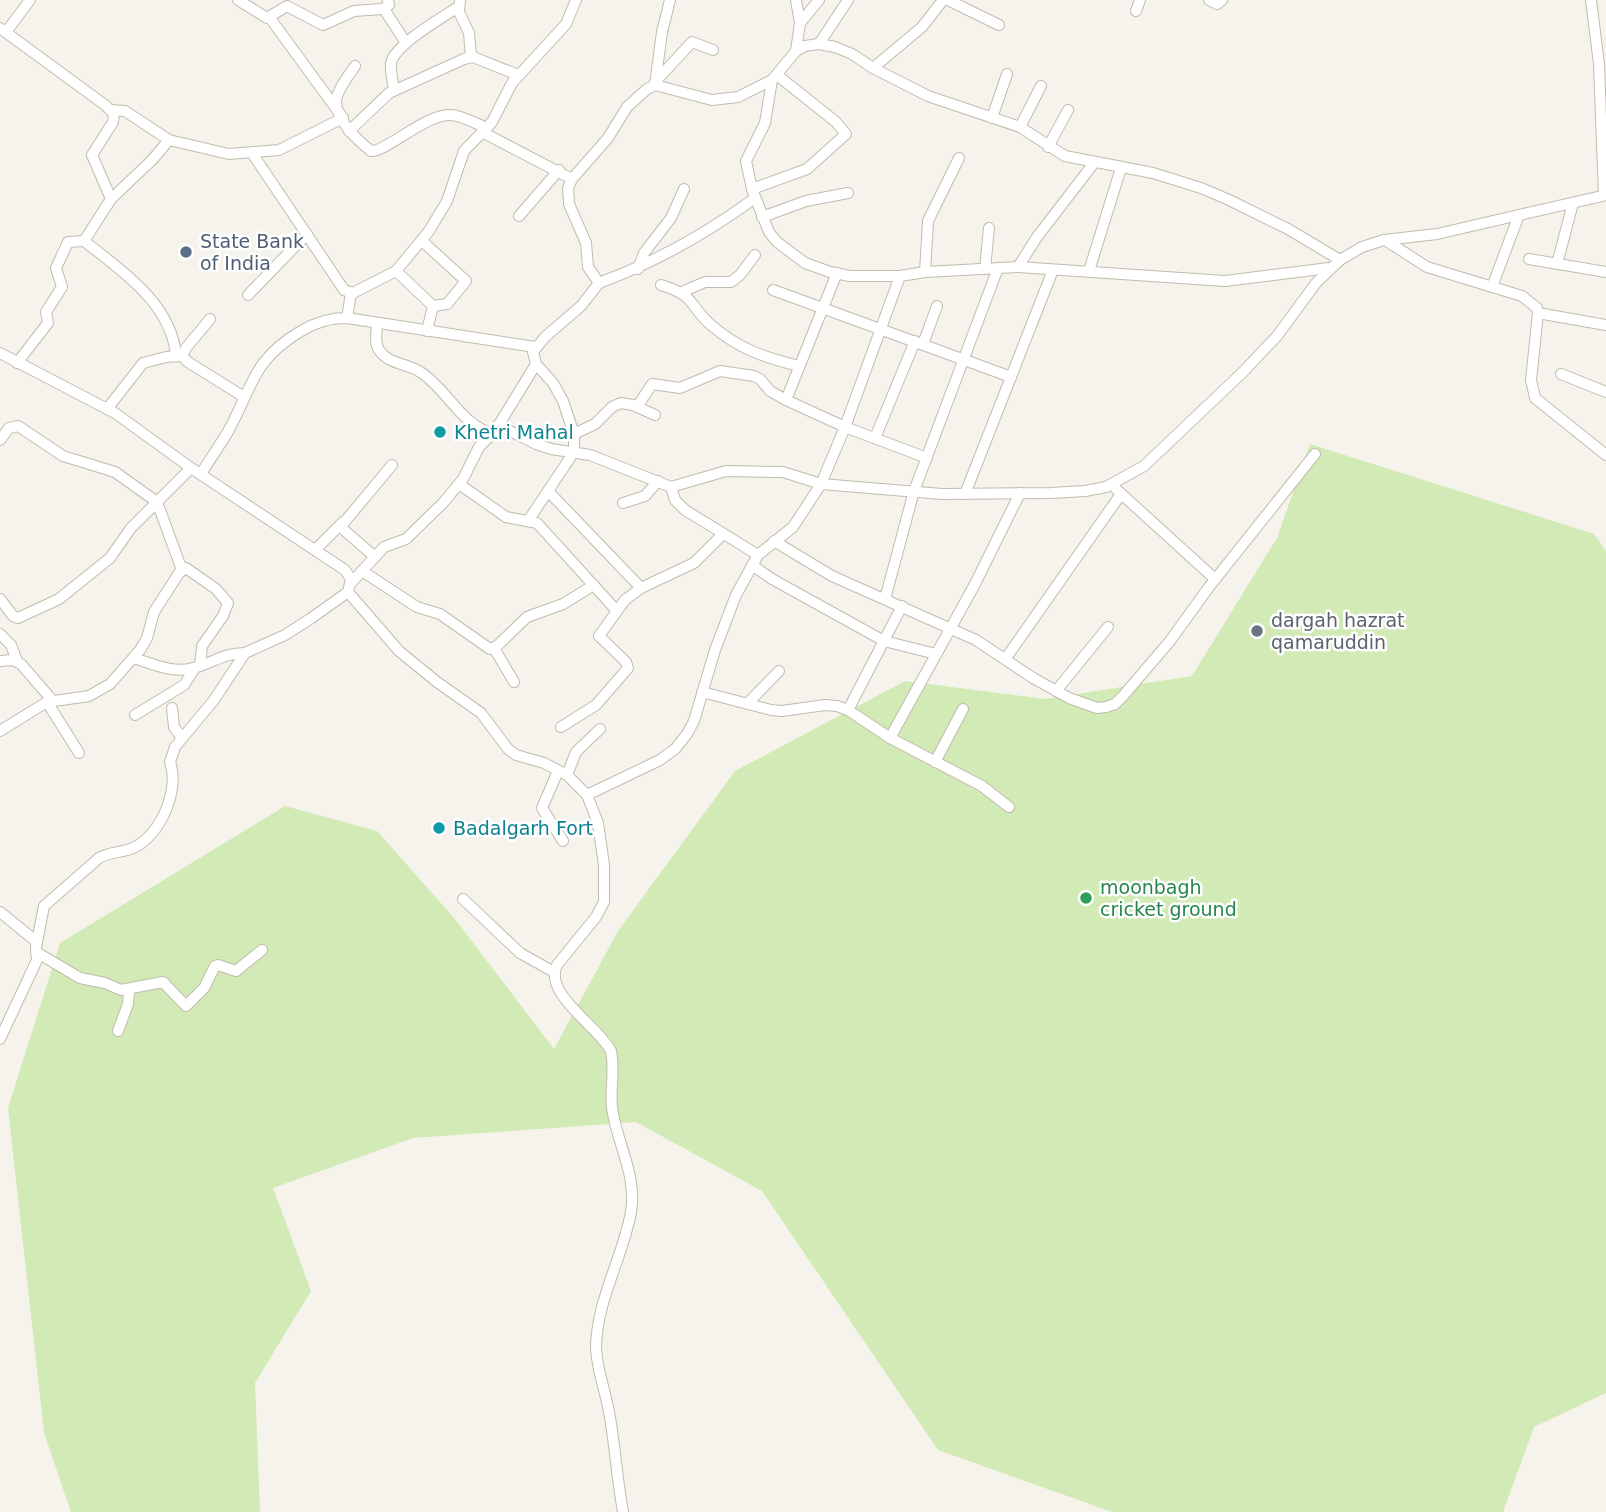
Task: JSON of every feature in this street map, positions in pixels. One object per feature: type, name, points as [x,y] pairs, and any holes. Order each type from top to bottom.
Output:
[{"type":"street","points":[[30,0],[3,30],[114,114],[113,121],[92,155],[111,199]]},
{"type":"street","points":[[238,0],[262,16],[270,18],[343,118]]},
{"type":"street","points":[[252,153],[344,290],[351,293],[396,271],[422,241],[447,201],[464,151],[496,116],[506,92],[518,75],[559,32],[570,17],[576,0]]},
{"type":"street","points":[[655,83],[670,0]]},
{"type":"street","points":[[796,0],[800,23],[796,51]]},
{"type":"street","points":[[800,23],[819,0]]},
{"type":"street","points":[[819,44],[848,0]]},
{"type":"street","points":[[873,68],[922,27],[946,0],[999,24]]},
{"type":"street","points":[[1209,0],[1217,4],[1222,0]]},
{"type":"street","points":[[377,323],[376,342],[380,351],[393,362],[423,373],[470,423],[536,444],[590,455],[671,487],[726,471],[783,472],[821,484],[965,494],[1085,491],[1111,484],[1144,466],[1243,372],[1277,335],[1329,268],[1362,247],[1384,240],[1437,234],[1605,195],[1604,113],[1591,0]]},
{"type":"street","points":[[270,18],[287,5],[323,24],[354,11],[386,4],[406,43]]},
{"type":"street","points":[[394,90],[392,61],[406,43],[459,4],[469,33],[471,57]]},
{"type":"street","points":[[599,283],[588,267],[586,243],[569,204],[568,188],[572,178],[608,138],[627,107],[655,83],[688,44],[695,42],[713,50]]},
{"type":"street","points":[[655,83],[712,100],[738,97],[774,78],[796,51],[805,46],[819,44],[852,54],[928,96],[1020,127],[1065,156],[1153,173],[1227,199],[1288,229],[1340,260]]},
{"type":"street","points":[[349,131],[394,90],[471,57],[518,75]]},
{"type":"street","points":[[355,66],[337,98],[337,105],[349,131],[368,149],[377,152],[402,134],[445,116],[455,116],[572,178]]},
{"type":"street","points":[[992,118],[1007,74]]},
{"type":"street","points":[[528,521],[574,452],[574,434],[558,391],[536,364],[533,352],[535,347],[581,306],[599,283],[638,268],[695,240],[753,194],[807,169],[846,134],[836,122],[774,78]]},
{"type":"street","points":[[774,78],[765,123],[746,161],[753,194],[769,232],[788,252],[805,263],[850,276],[900,276],[1018,267],[1225,281],[1329,268]]},
{"type":"street","points":[[1020,127],[1041,86]]},
{"type":"street","points":[[110,110],[125,111],[169,140],[215,152],[252,153],[279,150],[343,118]]},
{"type":"street","points":[[1048,147],[1068,110]]},
{"type":"street","points":[[84,241],[111,199],[169,140]]},
{"type":"street","points":[[925,272],[928,221],[959,158]]},
{"type":"street","points":[[1018,267],[1037,237],[1094,163]]},
{"type":"street","points":[[1089,271],[1121,168]]},
{"type":"street","points":[[519,216],[559,170]]},
{"type":"street","points":[[638,268],[644,253],[671,218],[684,189]]},
{"type":"street","points":[[762,217],[806,201],[848,193]]},
{"type":"street","points":[[1557,264],[1573,202]]},
{"type":"street","points":[[1492,287],[1519,215]]},
{"type":"street","points":[[985,269],[989,228]]},
{"type":"street","points":[[248,295],[307,234]]},
{"type":"street","points":[[1384,240],[1427,267],[1522,296],[1537,308],[1531,380],[1535,398],[1606,455]]},
{"type":"street","points":[[244,397],[179,356],[160,314],[138,283],[84,241],[68,242],[56,268],[62,287],[46,312],[48,323],[6,358],[107,409],[345,570],[350,576],[349,587],[400,651],[437,682],[481,713],[508,749],[562,773],[587,794],[598,823],[604,865],[604,902],[596,917],[554,972],[558,990],[608,1044],[611,1051],[614,1063],[610,1090],[612,1112],[629,1164],[633,1188],[626,1236],[604,1293],[596,1346],[598,1370],[614,1440],[623,1512]]},
{"type":"street","points":[[422,241],[466,281],[447,304],[433,306]]},
{"type":"street","points":[[682,292],[705,282],[731,282],[755,255]]},
{"type":"street","points":[[1530,259],[1606,272]]},
{"type":"street","points":[[886,599],[914,491],[998,268]]},
{"type":"street","points":[[965,494],[1054,270]]},
{"type":"street","points":[[396,271],[433,306]]},
{"type":"street","points":[[786,400],[836,273]]},
{"type":"street","points":[[587,794],[660,760],[675,748],[694,721],[736,594],[755,560],[793,527],[821,484],[845,427],[900,276]]},
{"type":"street","points":[[661,285],[682,292],[710,324],[740,347],[799,366]]},
{"type":"street","points":[[773,290],[1011,377]]},
{"type":"street","points":[[347,318],[351,293]]},
{"type":"street","points":[[427,331],[433,306]]},
{"type":"street","points":[[874,438],[937,306]]},
{"type":"street","points":[[1538,313],[1606,325]]},
{"type":"street","points":[[79,753],[49,701],[26,668],[17,661],[11,645],[0,634],[20,618],[75,588],[114,554],[131,528],[157,502],[196,471],[229,429],[266,358],[284,342],[318,322],[347,318],[535,347]]},
{"type":"street","points":[[107,409],[144,363],[179,356],[210,319]]},
{"type":"street","points":[[134,658],[166,668],[197,667],[226,654],[245,653],[285,635],[349,587],[387,545],[413,534],[459,484],[479,447],[495,430],[536,364]]},
{"type":"street","points":[[637,407],[652,384],[677,389],[720,371],[757,376],[770,391],[786,400],[845,427],[927,458]]},
{"type":"street","points":[[1561,374],[1606,392]]},
{"type":"street","points":[[574,434],[595,424],[616,405],[627,403],[654,415]]},
{"type":"street","points":[[0,440],[4,424],[18,426],[69,458],[115,472],[157,502],[182,570]]},
{"type":"street","points":[[774,541],[832,576],[950,627],[1056,691],[1097,708],[1115,704],[1170,641],[1315,454]]},
{"type":"street","points":[[315,550],[392,465]]},
{"type":"street","points":[[623,503],[645,496],[658,481]]},
{"type":"street","points":[[459,484],[506,517],[537,523],[617,611]]},
{"type":"street","points":[[1111,484],[1216,579]]},
{"type":"street","points":[[671,487],[678,505],[723,534],[755,560],[772,579],[884,641],[936,654]]},
{"type":"street","points":[[548,491],[641,589]]},
{"type":"street","points":[[890,738],[1020,493]]},
{"type":"street","points":[[1006,659],[1121,494]]},
{"type":"street","points":[[343,522],[344,530],[375,557]]},
{"type":"street","points":[[561,727],[596,705],[628,668],[626,662],[599,636],[622,603],[641,589],[694,563],[723,534]]},
{"type":"street","points":[[0,731],[49,701],[96,694],[110,684],[134,658],[147,638],[154,612],[182,570],[192,570],[222,594],[228,603],[223,616],[202,646],[197,667],[184,685],[135,715]]},
{"type":"street","points":[[362,571],[411,603],[440,614],[486,647],[494,648]]},
{"type":"street","points":[[494,648],[527,617],[563,604],[594,585]]},
{"type":"street","points":[[0,599],[13,616],[20,618]]},
{"type":"street","points":[[848,710],[902,606]]},
{"type":"street","points":[[1056,691],[1108,627]]},
{"type":"street","points":[[494,648],[514,682]]},
{"type":"street","points":[[0,1039],[37,960],[44,906],[58,891],[108,853],[128,850],[140,844],[157,825],[167,811],[174,772],[170,762],[182,738],[214,700],[245,653]]},
{"type":"street","points":[[0,661],[17,661]]},
{"type":"street","points":[[747,704],[779,671]]},
{"type":"street","points":[[702,692],[782,711],[825,705],[848,710],[890,738],[982,786],[1009,807]]},
{"type":"street","points":[[173,708],[174,727],[182,738]]},
{"type":"street","points":[[935,762],[963,709]]},
{"type":"street","points":[[563,841],[542,808],[576,752],[600,729]]},
{"type":"street","points":[[463,899],[520,953],[554,972]]},
{"type":"street","points":[[2,917],[80,978],[105,983],[121,990],[161,982],[167,985],[182,1004],[188,1006],[206,985],[215,966],[236,971],[262,950]]},
{"type":"street","points":[[118,1031],[128,1004],[129,990]]},
{"type":"green space","points":[[1310,444],[1594,534],[1606,551],[1606,1393],[1534,1427],[1503,1512],[1112,1512],[938,1450],[762,1191],[636,1122],[413,1138],[273,1188],[311,1291],[255,1383],[260,1512],[71,1512],[44,1433],[8,1108],[60,943],[285,806],[377,831],[455,919],[554,1049],[618,931],[735,771],[905,681],[1045,699],[1192,676],[1277,538]]},
{"type":"place","name":"State Bank of India","points":[[186,252]]},
{"type":"place","name":"Khetri Mahal","points":[[440,432]]},
{"type":"place","name":"dargah hazrat qamaruddin","points":[[1257,631]]},
{"type":"place","name":"Badalgarh Fort","points":[[439,828]]},
{"type":"place","name":"moonbagh cricket ground","points":[[1086,898]]}]
